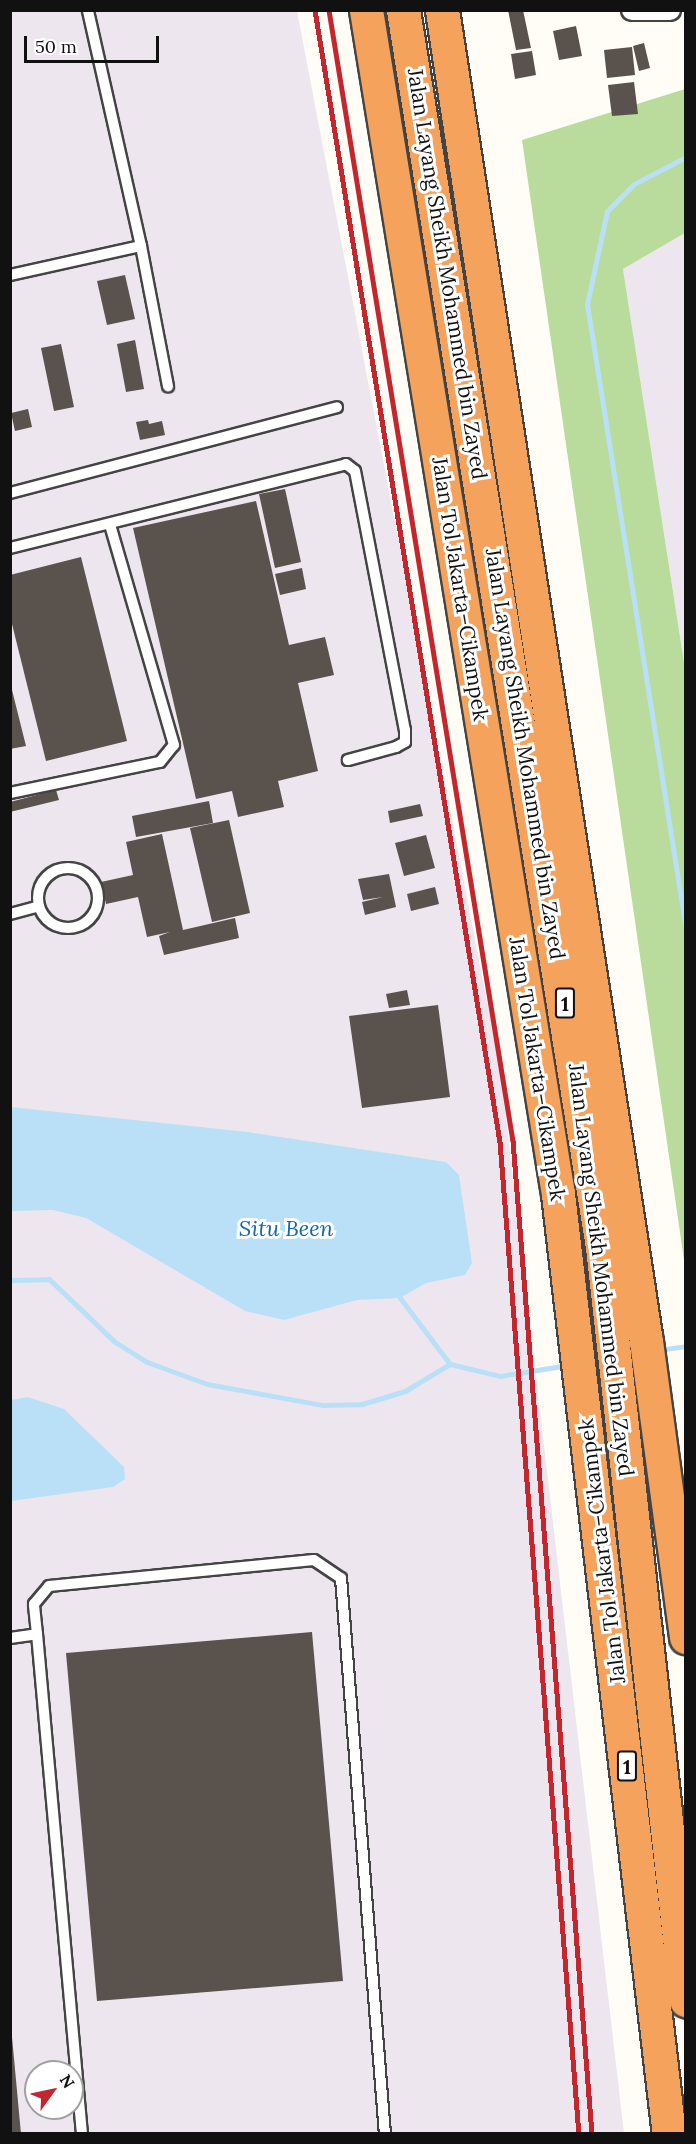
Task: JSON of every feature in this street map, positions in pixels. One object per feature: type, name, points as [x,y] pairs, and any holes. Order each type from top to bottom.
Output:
[{"type":"highway","name":"Jalan Tol Jakarta–Cikampek","points":[[366,10],[573,1302],[669,2133]]},
{"type":"highway","name":"Jalan Layang Sheikh Mohammed bin Zayed","points":[[404,10],[602,1247],[686,2000]]},
{"type":"highway","name":"Jalan Layang Sheikh Mohammed bin Zayed","points":[[422,10],[541,718],[649,1473],[686,1844]]},
{"type":"highway","name":"1","points":[[442,10],[654,1394],[686,1637]]},
{"type":"street","points":[[632,10],[670,10]]},
{"type":"lane","points":[[88,10],[141,246],[168,386]]},
{"type":"lane","points":[[10,275],[141,246]]},
{"type":"lane","points":[[10,493],[337,407]]},
{"type":"lane","points":[[10,548],[334,465],[355,471],[405,730],[405,742],[396,747],[348,759]]},
{"type":"lane","points":[[10,793],[160,762],[174,744],[110,524]]},
{"type":"lane","points":[[84,870],[94,877],[100,905],[75,923],[55,927],[38,907],[35,892],[45,879],[84,870]]},
{"type":"lane","points":[[10,914],[38,907]]},
{"type":"lane","points":[[82,2133],[34,1604],[49,1586],[314,1560],[341,1578],[385,2133]]},
{"type":"lane","points":[[10,1638],[37,1634]]},
{"type":"shaded area","points":[[11,11],[297,11],[501,1075],[624,2133],[11,2134]]},
{"type":"shaded area","points":[[685,233],[685,669],[623,269]]},
{"type":"green space","points":[[685,89],[685,233],[623,269],[685,669],[685,1267],[522,140]]},
{"type":"water","name":"Situ Been","points":[[10,1107],[248,1132],[446,1162],[459,1175],[472,1263],[465,1275],[426,1283],[400,1298],[357,1300],[284,1320],[245,1311],[86,1218],[53,1210],[11,1211]]},
{"type":"water","points":[[28,1397],[64,1409],[124,1467],[125,1479],[113,1487],[11,1501],[11,1400]]},
{"type":"building","points":[[508,10],[523,10],[531,48],[516,50]]},
{"type":"building","points":[[576,26],[582,56],[559,60],[553,31]]},
{"type":"building","points":[[644,43],[650,68],[639,71],[633,46]]},
{"type":"building","points":[[632,47],[635,75],[607,78],[604,50]]},
{"type":"building","points":[[532,51],[536,75],[515,79],[511,54]]},
{"type":"building","points":[[634,82],[638,114],[612,116],[608,85]]},
{"type":"building","points":[[125,275],[135,319],[107,325],[97,281]]},
{"type":"building","points":[[135,340],[144,389],[126,392],[117,344]]},
{"type":"building","points":[[61,344],[74,407],[54,411],[41,348]]},
{"type":"building","points":[[28,409],[32,427],[15,431],[11,413]]},
{"type":"building","points":[[148,420],[149,424],[162,421],[165,435],[140,440],[136,422]]},
{"type":"building","points":[[285,489],[301,562],[275,568],[259,494]]},
{"type":"building","points":[[256,501],[289,645],[325,637],[334,675],[298,683],[318,771],[278,781],[284,807],[238,817],[232,791],[196,799],[133,528]]},
{"type":"building","points":[[81,557],[127,741],[46,761],[10,616],[10,575]]},
{"type":"building","points":[[302,568],[306,589],[280,595],[275,574]]},
{"type":"building","points":[[10,682],[26,746],[10,749]]},
{"type":"building","points":[[56,790],[59,800],[10,812],[10,802]]},
{"type":"building","points":[[209,801],[213,823],[136,837],[132,816]]},
{"type":"building","points":[[420,804],[423,816],[390,823],[388,811]]},
{"type":"building","points":[[229,820],[250,913],[212,922],[190,828]]},
{"type":"building","points":[[162,834],[183,930],[235,918],[239,938],[164,955],[159,936],[170,932],[147,937],[138,897],[106,904],[101,882],[133,875],[126,842]]},
{"type":"building","points":[[426,835],[435,868],[404,876],[395,843]]},
{"type":"building","points":[[389,874],[396,907],[365,915],[362,902],[383,897],[363,900],[358,879]]},
{"type":"building","points":[[435,887],[439,904],[411,911],[407,894]]},
{"type":"building","points":[[407,990],[410,1005],[389,1008],[386,994]]},
{"type":"building","points":[[438,1005],[450,1097],[362,1108],[349,1016]]},
{"type":"building","points":[[312,1632],[343,1981],[97,2001],[66,1653]]},
{"type":"building","points":[[10,2037],[12,2037],[21,2134],[10,2134]]},
{"type":"waterway","points":[[686,157],[634,184],[607,211],[587,304],[686,930]]},
{"type":"waterway","points":[[10,1280],[49,1279],[115,1342],[147,1362],[207,1384],[323,1405],[362,1404],[405,1391],[450,1364],[500,1376],[568,1365]]},
{"type":"waterway","points":[[400,1298],[450,1364]]},
{"type":"waterway","points":[[658,1350],[686,1346]]},
{"type":"railway","points":[[315,10],[500,1142],[579,2134]]},
{"type":"railway","points":[[329,10],[513,1141],[592,2134]]}]
